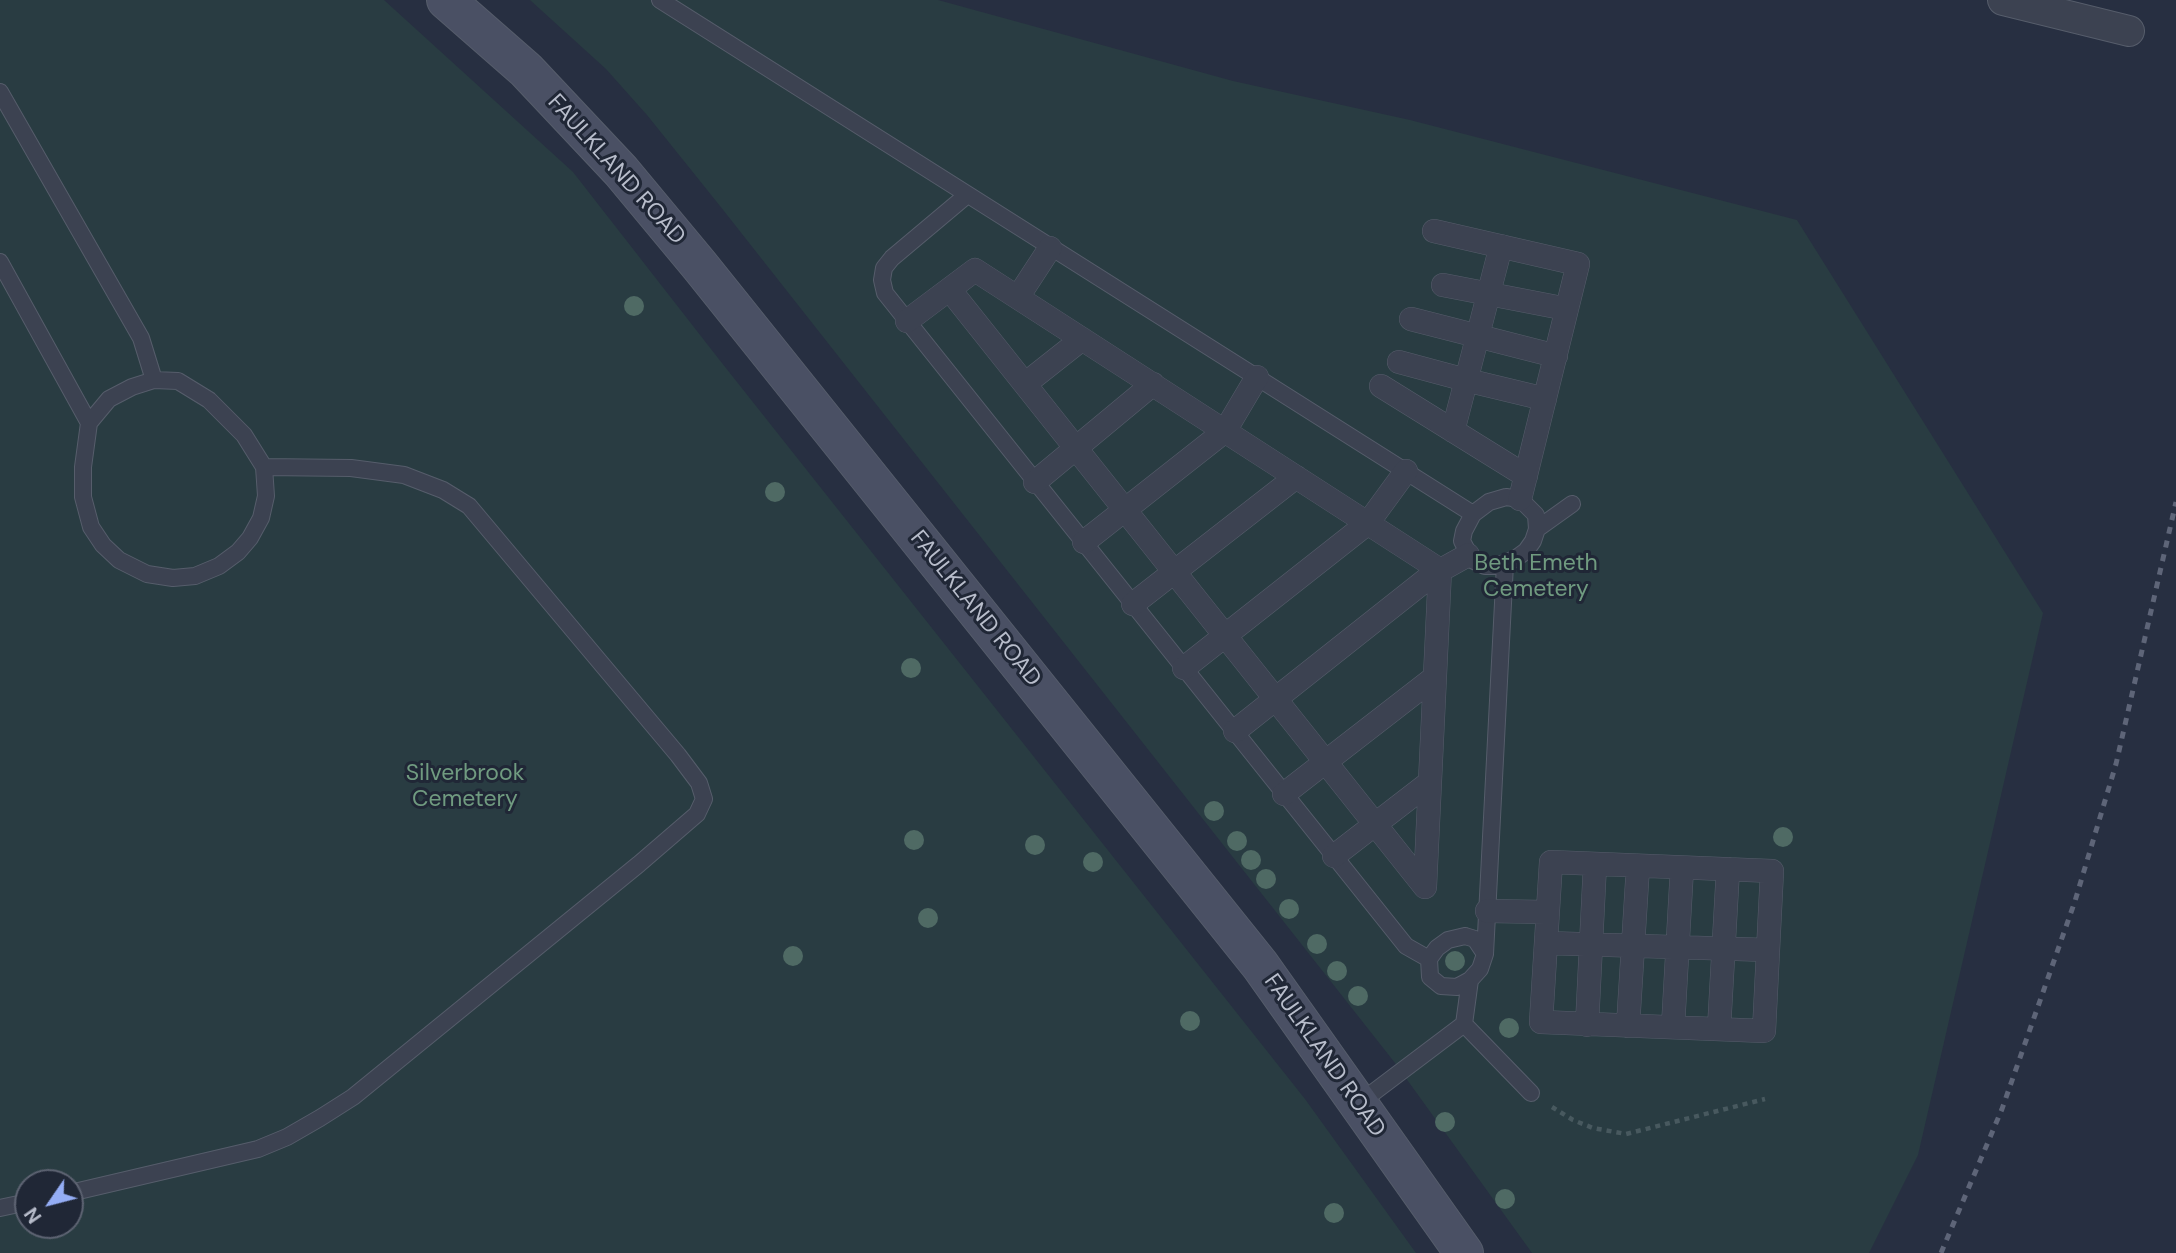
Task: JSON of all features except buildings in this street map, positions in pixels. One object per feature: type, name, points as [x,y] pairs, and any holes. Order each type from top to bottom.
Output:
[{"type":"main road","name":"FAULKLAND ROAD","points":[[446,0],[526,70],[621,171],[691,256],[1260,965],[1464,1253]]},
{"type":"street","points":[[2003,0],[2129,31]]},
{"type":"street","points":[[1434,231],[1578,264],[1520,499]]},
{"type":"street","points":[[1452,431],[1501,246]]},
{"type":"street","points":[[1018,297],[1050,248]]},
{"type":"street","points":[[907,321],[975,270],[1440,570]]},
{"type":"street","points":[[1443,285],[1567,309]]},
{"type":"street","points":[[950,290],[1425,887],[1440,570]]},
{"type":"street","points":[[1411,319],[1556,356]]},
{"type":"street","points":[[1025,384],[1082,339]]},
{"type":"street","points":[[1399,362],[1545,399]]},
{"type":"street","points":[[1084,542],[1225,431],[1257,377]]},
{"type":"street","points":[[1035,482],[1153,384]]},
{"type":"street","points":[[1381,386],[1526,476]]},
{"type":"street","points":[[1185,668],[1368,523],[1406,471]]},
{"type":"street","points":[[1133,604],[1296,477]]},
{"type":"street","points":[[1235,731],[1432,575],[1468,555]]},
{"type":"street","points":[[1284,794],[1435,677]]},
{"type":"street","points":[[1334,856],[1430,782]]},
{"type":"street","points":[[1551,862],[1638,866],[1772,871],[1764,1031],[1541,1022],[1551,862]]},
{"type":"street","points":[[1587,1024],[1595,864]]},
{"type":"street","points":[[1628,1026],[1638,866]]},
{"type":"street","points":[[1673,1027],[1682,867]]},
{"type":"street","points":[[1719,1029],[1728,869]]},
{"type":"street","points":[[1487,911],[1547,912]]},
{"type":"street","points":[[1546,943],[1768,950]]},
{"type":"lane","points":[[660,0],[1473,514]]},
{"type":"lane","points":[[0,92],[141,338],[154,380]]},
{"type":"lane","points":[[967,195],[892,258],[884,268],[882,279],[885,293],[1406,946],[1429,959]]},
{"type":"lane","points":[[0,262],[89,423]]},
{"type":"lane","points":[[154,380],[178,381],[209,400],[244,435],[264,467],[266,496],[261,518],[250,538],[238,552],[219,566],[195,576],[173,578],[147,574],[119,560],[103,545],[91,527],[83,497],[83,467],[89,423],[109,399],[132,387],[154,380]]},
{"type":"lane","points":[[84,1190],[258,1149],[320,1118],[353,1097],[639,864],[697,814],[704,799],[699,783],[678,755],[470,506],[443,490],[404,475],[351,468],[264,467]]},
{"type":"lane","points":[[1506,498],[1520,499],[1536,515],[1537,529],[1533,541],[1516,559],[1505,564],[1485,566],[1472,561],[1462,541],[1473,514],[1489,502],[1506,498]]},
{"type":"lane","points":[[1537,529],[1572,504]]},
{"type":"lane","points":[[1485,954],[1475,939],[1465,936],[1448,940],[1437,948],[1429,959],[1430,976],[1441,986],[1457,987],[1471,980],[1480,969],[1485,954],[1505,564]]},
{"type":"lane","points":[[1358,1104],[1464,1024],[1471,980]]},
{"type":"lane","points":[[1464,1024],[1531,1093]]},
{"type":"path","points":[[1531,1093],[1573,1120],[1593,1128],[1626,1134],[1765,1099]]},
{"type":"green space","name":"Silverbrook Cemetery","points":[[0,0],[384,0],[573,172],[1305,1099],[1416,1253],[0,1253]]},
{"type":"green space","name":"Beth Emeth Cemetery","points":[[530,0],[938,0],[1233,81],[1410,120],[1797,220],[2043,613],[1918,1155],[1869,1253],[1532,1253],[1395,1063],[720,206],[606,69]]},
{"type":"railway","points":[[1941,1253],[2002,1109],[2075,901],[2116,764],[2176,502]]}]
